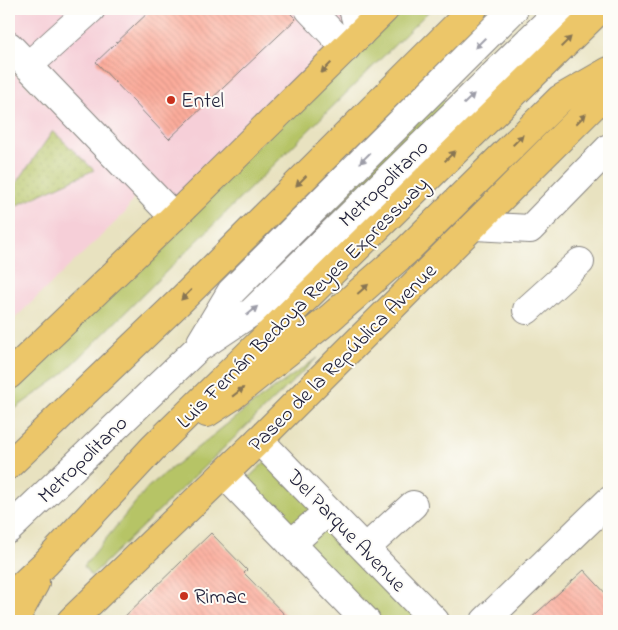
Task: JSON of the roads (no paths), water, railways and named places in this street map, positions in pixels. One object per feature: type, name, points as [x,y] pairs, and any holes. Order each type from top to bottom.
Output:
[{"type":"main road","points":[[9,375],[174,218],[353,30],[385,9]]},
{"type":"main road","points":[[9,465],[180,301],[474,9]]},
{"type":"main road","name":"Luis Fernán Bedoya Reyes Expressway","points":[[9,598],[47,562],[153,448],[600,9]]},
{"type":"main road","points":[[153,448],[230,398],[330,318],[406,252],[560,99],[609,71]]},
{"type":"main road","name":"Paseo de la República Avenue","points":[[71,621],[259,440],[609,90]]},
{"type":"main road","points":[[9,450],[51,423]]},
{"type":"main road","points":[[14,621],[47,562]]},
{"type":"street","points":[[28,66],[91,9]]},
{"type":"street","points":[[309,9],[353,30]]},
{"type":"street","name":"Metropolitano","points":[[198,348],[231,292],[514,9]]},
{"type":"street","name":"Metropolitano","points":[[9,529],[198,348],[252,312],[561,9]]},
{"type":"street","points":[[9,46],[174,218]]},
{"type":"street","points":[[475,226],[530,229],[609,148]]},
{"type":"street","points":[[527,310],[580,262]]},
{"type":"street","name":"Del Parque Avenue","points":[[259,440],[435,621]]},
{"type":"street","points":[[224,474],[366,621]]},
{"type":"street","points":[[485,621],[609,501]]},
{"type":"street","points":[[365,549],[413,504]]},
{"type":"street","points":[[291,544],[328,511]]},
{"type":"place","name":"Entel","points":[[171,100]]},
{"type":"place","name":"Rimac","points":[[184,596]]}]
